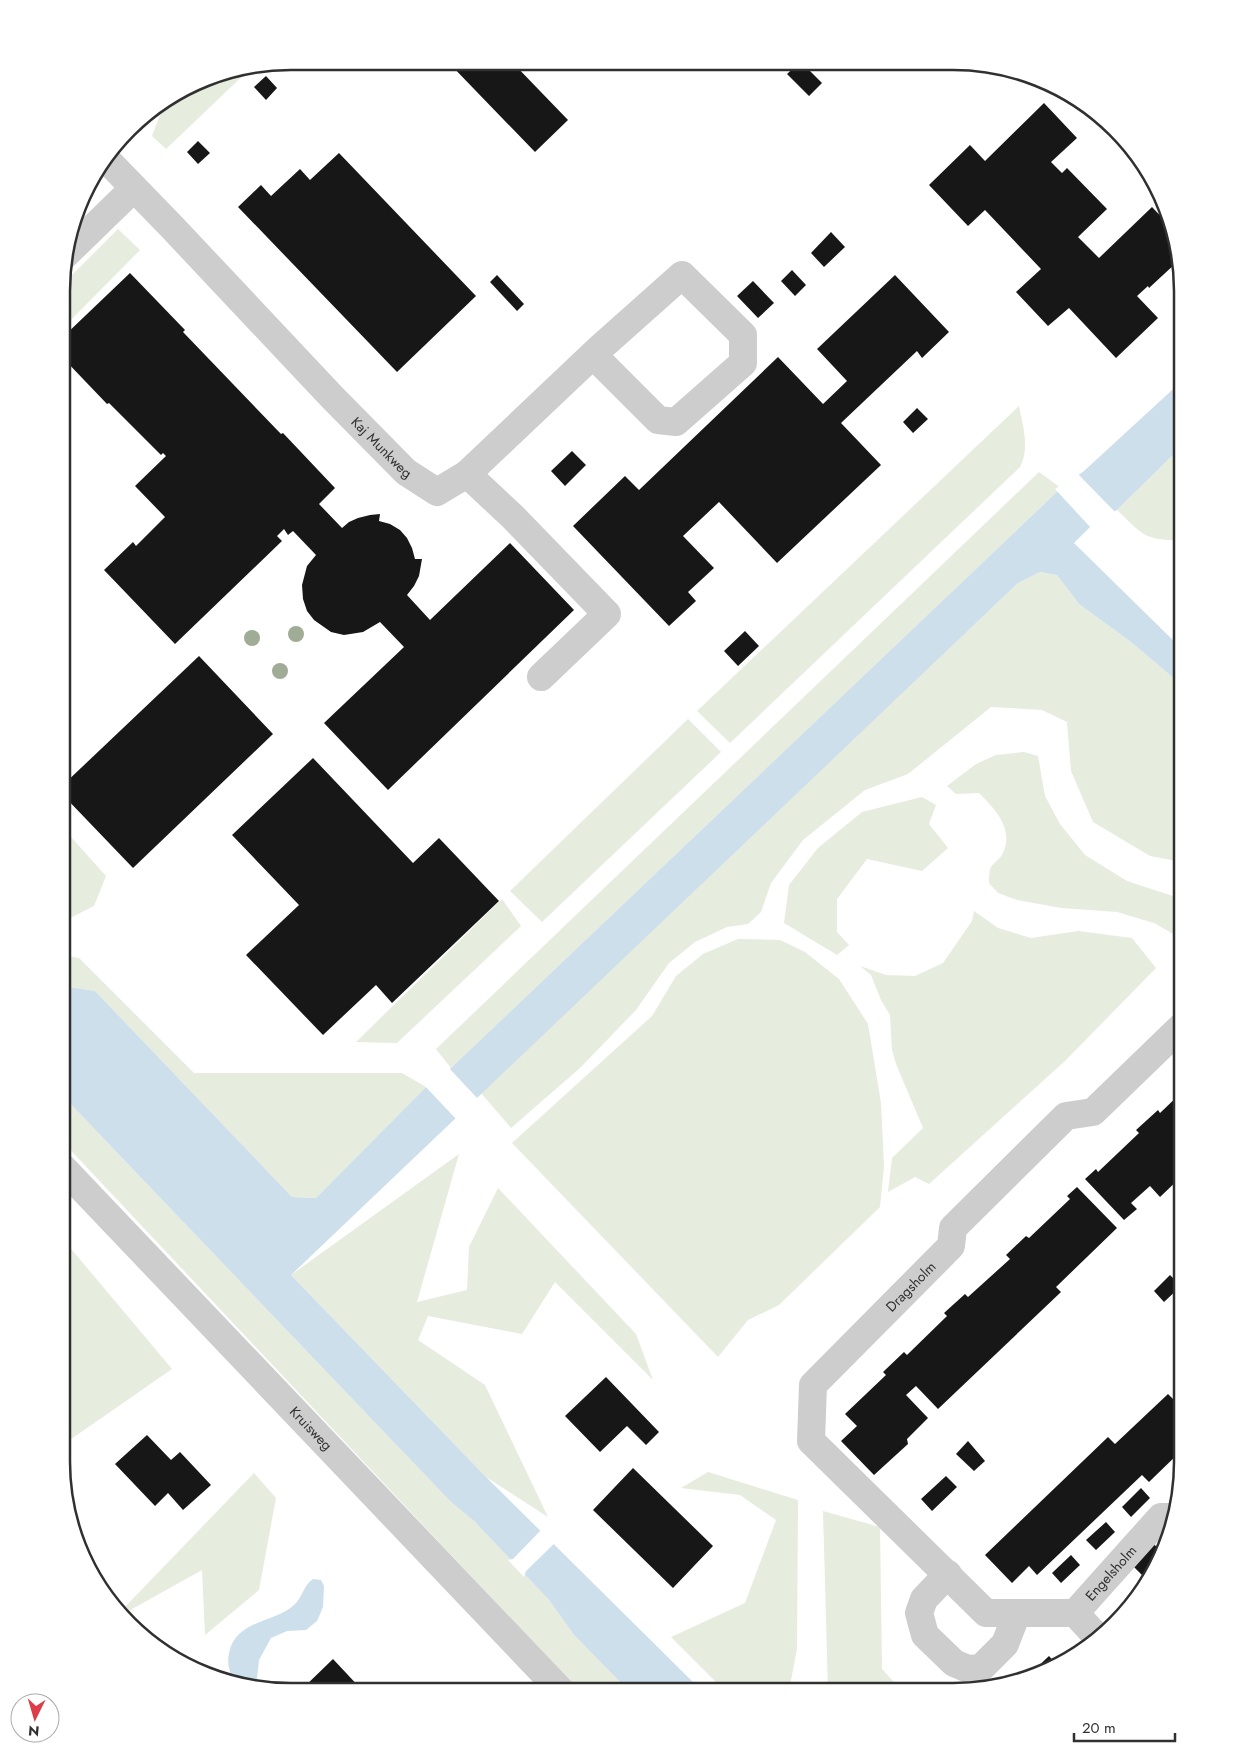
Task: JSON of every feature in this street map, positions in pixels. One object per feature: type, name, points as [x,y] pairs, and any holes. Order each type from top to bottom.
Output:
[{"type":"street","name":"Kaj Munkweg","points":[[110,164],[406,472],[437,492],[467,474],[593,355],[682,275],[743,335],[742,363],[676,422],[658,420],[593,355]]},
{"type":"street","points":[[75,244],[134,188]]},
{"type":"street","points":[[467,474],[513,517],[607,614],[541,677]]},
{"type":"street","name":"Dragsholm","points":[[1075,1613],[986,1613],[811,1441],[813,1385],[951,1246],[953,1228],[1066,1116],[1093,1112],[1174,1034]]},
{"type":"street","name":"Kruisweg","points":[[70,1175],[553,1683]]},
{"type":"street","name":"Engelsholm","points":[[1093,1633],[1075,1613],[1161,1517],[1167,1517]]},
{"type":"street","points":[[948,1574],[924,1599],[919,1613],[925,1636],[954,1663],[968,1669],[981,1668],[1005,1644],[1017,1613]]},
{"type":"shaded area","points":[[243,75],[166,149],[152,136],[161,112],[168,107],[206,87]]},
{"type":"shaded area","points":[[118,229],[140,250],[70,321],[70,277]]},
{"type":"shaded area","points":[[1019,406],[1025,445],[1025,452],[1020,467],[730,743],[697,711]]},
{"type":"shaded area","points":[[1174,454],[1174,540],[1152,538],[1146,535],[1139,531],[1117,510]]},
{"type":"shaded area","points":[[1039,472],[1061,488],[451,1068],[436,1049]]},
{"type":"shaded area","points":[[1040,572],[1057,575],[1079,604],[1131,642],[1174,678],[1174,860],[1150,856],[1093,822],[1071,771],[1067,722],[1042,710],[991,707],[908,774],[865,790],[803,840],[771,883],[761,912],[748,924],[727,927],[695,942],[669,963],[636,1010],[580,1068],[511,1128],[481,1093],[1018,583]]},
{"type":"shaded area","points":[[688,719],[721,752],[542,922],[510,891]]},
{"type":"shaded area","points":[[1024,752],[1038,756],[1045,796],[1060,824],[1085,855],[1127,881],[1174,896],[1174,934],[1154,923],[1117,912],[1061,908],[1017,900],[998,893],[989,883],[989,873],[991,867],[1002,855],[1005,846],[1006,837],[1002,821],[992,806],[979,793],[956,794],[947,786],[976,764],[996,755]]},
{"type":"shaded area","points":[[922,797],[936,805],[929,824],[948,848],[922,871],[867,859],[837,899],[837,932],[849,945],[837,955],[784,923],[789,885],[818,848],[862,812]]},
{"type":"shaded area","points":[[70,836],[106,876],[94,906],[70,918]]},
{"type":"shaded area","points":[[502,899],[521,926],[397,1043],[356,1042]]},
{"type":"shaded area","points":[[974,911],[998,928],[1031,938],[1078,931],[1132,938],[1156,968],[1065,1061],[929,1184],[915,1177],[888,1192],[892,1158],[923,1128],[896,1064],[892,1050],[890,1015],[881,1000],[871,975],[860,966],[886,975],[915,976],[943,963],[972,921]]},
{"type":"shaded area","points":[[738,939],[780,940],[805,952],[839,979],[868,1024],[881,1103],[884,1166],[880,1207],[779,1305],[748,1320],[718,1357],[512,1143],[652,1016],[676,976],[703,954]]},
{"type":"shaded area","points":[[70,956],[79,958],[194,1073],[402,1073],[426,1087],[316,1198],[292,1197],[95,991],[70,987]]},
{"type":"shaded area","points":[[70,1103],[450,1501],[474,1521],[549,1600],[574,1635],[621,1683],[571,1683],[70,1150]]},
{"type":"shaded area","points":[[459,1154],[417,1302],[467,1290],[469,1247],[498,1188],[636,1334],[653,1380],[555,1282],[522,1334],[428,1316],[418,1340],[485,1385],[548,1517],[486,1477],[291,1275]]},
{"type":"shaded area","points":[[70,1248],[172,1369],[70,1440]]},
{"type":"shaded area","points":[[708,1472],[798,1500],[797,1649],[791,1683],[717,1683],[671,1637],[745,1603],[776,1520],[740,1495],[681,1488]]},
{"type":"shaded area","points":[[254,1473],[276,1498],[259,1590],[205,1635],[202,1570],[128,1611],[125,1607]]},
{"type":"shaded area","points":[[823,1511],[880,1527],[882,1669],[895,1683],[828,1683]]},
{"type":"water","points":[[1174,388],[1174,454],[1117,510],[1095,522],[1074,543],[1174,641],[1174,678],[1131,642],[1079,604],[1057,575],[1040,572],[1018,583],[291,1275],[486,1477],[694,1683],[621,1683],[574,1635],[549,1600],[474,1521],[450,1501],[70,1103],[70,987],[95,991],[292,1197],[316,1198],[426,1087],[451,1068],[1061,488],[1084,471]]},
{"type":"water","points":[[313,1579],[321,1580],[324,1586],[323,1607],[317,1621],[306,1630],[287,1631],[271,1638],[259,1660],[257,1680],[231,1674],[228,1660],[229,1651],[236,1637],[252,1626],[288,1610],[298,1601],[307,1585]]},
{"type":"pier","points":[[1077,473],[1116,513],[1092,529],[1055,489]]},
{"type":"pier","points":[[448,1067],[478,1099],[457,1120],[424,1085]]},
{"type":"pier","points":[[542,1529],[556,1542],[526,1571],[524,1577],[508,1560],[513,1559]]},
{"type":"building","points":[[456,70],[520,70],[568,120],[535,152]]},
{"type":"building","points":[[791,70],[809,70],[822,83],[809,96],[787,74]]},
{"type":"building","points":[[266,76],[277,88],[266,100],[254,87]]},
{"type":"building","points":[[1044,103],[1077,138],[1051,162],[1062,173],[1067,168],[1107,209],[1078,237],[1099,258],[1152,207],[1161,216],[1170,248],[1173,266],[1149,288],[1148,286],[1137,296],[1158,318],[1116,358],[1069,308],[1048,326],[1016,292],[1041,269],[985,210],[968,226],[929,185],[970,145],[985,161]]},
{"type":"building","points":[[198,141],[210,153],[198,164],[187,152]]},
{"type":"building","points":[[339,153],[476,296],[397,372],[238,207],[261,185],[271,196],[300,169],[310,180]]},
{"type":"building","points":[[831,232],[845,247],[824,267],[811,253]]},
{"type":"building","points":[[792,270],[806,285],[795,296],[781,281]]},
{"type":"building","points":[[130,273],[185,330],[183,332],[335,488],[319,504],[342,528],[358,518],[380,514],[379,521],[390,524],[400,530],[407,538],[415,559],[422,559],[419,576],[407,595],[430,620],[510,543],[574,610],[388,790],[324,723],[404,647],[380,622],[363,632],[344,635],[331,632],[314,620],[307,611],[303,599],[302,585],[307,566],[316,555],[293,531],[288,535],[284,529],[277,536],[282,541],[175,644],[104,570],[133,542],[136,546],[165,517],[135,486],[166,456],[163,453],[161,455],[109,403],[107,404],[70,365],[70,330]]},
{"type":"building","points":[[497,275],[524,304],[517,311],[490,282]]},
{"type":"building","points":[[895,275],[949,332],[922,358],[917,351],[841,423],[881,465],[777,563],[719,502],[683,536],[714,568],[688,592],[696,601],[669,626],[573,526],[625,476],[639,490],[778,357],[823,404],[847,381],[817,349]]},
{"type":"building","points":[[753,281],[774,303],[758,318],[737,296]]},
{"type":"building","points":[[917,408],[928,419],[913,433],[903,422]]},
{"type":"building","points":[[572,451],[586,465],[565,486],[551,471]]},
{"type":"building","points":[[745,631],[759,646],[738,666],[724,651]]},
{"type":"building","points":[[199,656],[273,734],[133,868],[70,802],[70,778]]},
{"type":"building","points":[[313,758],[413,863],[439,838],[499,901],[392,1003],[376,985],[323,1035],[246,955],[299,905],[232,835]]},
{"type":"building","points":[[1174,1100],[1174,1184],[1160,1197],[1150,1186],[1131,1203],[1137,1209],[1124,1220],[1085,1179],[1096,1169],[1098,1172],[1139,1133],[1136,1130],[1158,1110],[1160,1113]]},
{"type":"building","points":[[1077,1187],[1117,1228],[1056,1287],[1061,1292],[938,1409],[916,1386],[906,1395],[928,1418],[907,1439],[908,1444],[874,1475],[841,1441],[857,1426],[845,1414],[886,1375],[883,1372],[904,1352],[907,1355],[947,1316],[944,1313],[965,1294],[968,1297],[1010,1259],[1006,1255],[1026,1236],[1029,1238],[1070,1199],[1067,1196]]},
{"type":"building","points":[[1170,1275],[1174,1279],[1174,1293],[1164,1302],[1154,1291]]},
{"type":"building","points":[[606,1377],[659,1432],[646,1445],[627,1426],[600,1452],[565,1416]]},
{"type":"building","points":[[1168,1394],[1174,1400],[1174,1458],[1149,1482],[1142,1475],[1037,1575],[1029,1566],[1012,1583],[985,1555],[1108,1437],[1115,1444]]},
{"type":"building","points":[[147,1435],[171,1460],[180,1452],[211,1485],[183,1510],[168,1493],[155,1506],[115,1464]]},
{"type":"building","points":[[968,1441],[985,1461],[974,1471],[956,1454]]},
{"type":"building","points":[[633,1468],[713,1546],[673,1588],[593,1510]]},
{"type":"building","points":[[946,1476],[957,1487],[932,1511],[921,1499]]},
{"type":"building","points":[[1141,1488],[1150,1498],[1131,1517],[1122,1507]]},
{"type":"building","points":[[1106,1522],[1115,1532],[1096,1550],[1086,1540]]},
{"type":"building","points":[[1154,1544],[1157,1547],[1143,1576],[1132,1565]]},
{"type":"building","points":[[1071,1555],[1080,1565],[1061,1583],[1052,1573]]},
{"type":"building","points":[[1049,1656],[1052,1659],[1051,1660],[1039,1666]]},
{"type":"building","points":[[333,1659],[355,1683],[308,1683]]}]
